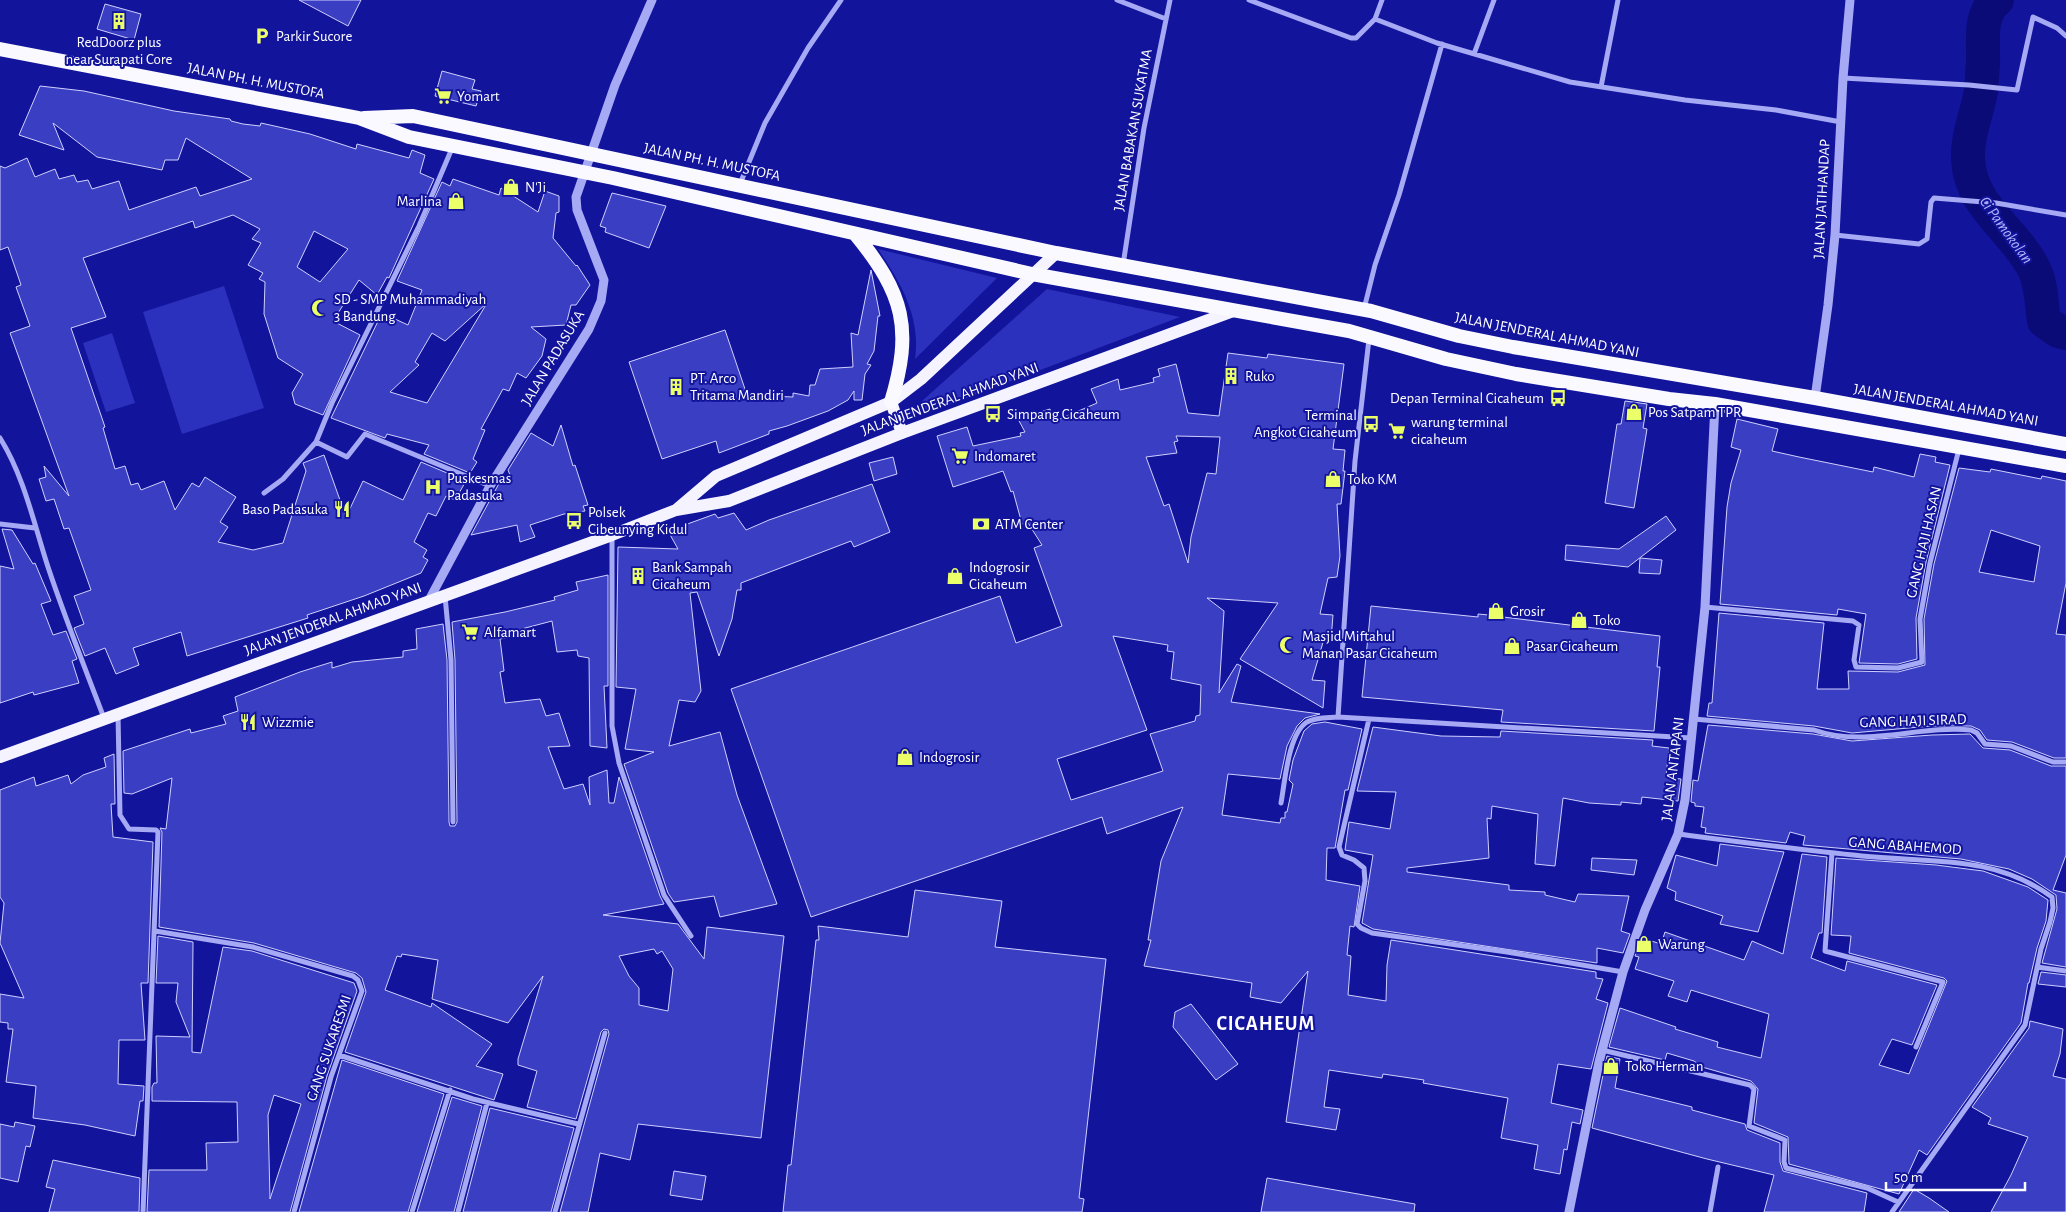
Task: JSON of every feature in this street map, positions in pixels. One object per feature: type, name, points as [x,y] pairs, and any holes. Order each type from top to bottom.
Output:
[{"type":"highway","name":"JALAN PH. H. MUSTOFA","points":[[0,49],[359,118],[409,137],[584,172],[1032,274]]},
{"type":"highway","name":"JALAN PH. H. MUSTOFA","points":[[359,118],[413,116],[591,152],[1056,253]]},
{"type":"highway","points":[[856,235],[882,270],[900,314],[903,334],[903,355],[891,402]]},
{"type":"highway","name":"JALAN JENDERAL AHMAD YANI","points":[[1056,253],[1364,309],[1459,336],[1512,348],[1814,398],[2066,444]]},
{"type":"highway","points":[[1032,274],[1370,336],[1416,351],[1516,374],[1669,399],[1715,404],[2066,466]]},
{"type":"main road","name":"JALAN JENDERAL AHMAD YANI","points":[[676,510],[716,476],[891,402],[921,379],[1056,253]]},
{"type":"main road","name":"JALAN JENDERAL AHMAD YANI","points":[[0,757],[612,535],[676,510],[729,501],[902,433],[1233,311]]},
{"type":"main road","points":[[891,402],[902,433]]},
{"type":"street","name":"JALAN PADASUKA","points":[[428,602],[490,486],[589,329],[601,301],[604,280],[577,210],[576,197],[615,85],[652,0]]},
{"type":"street","points":[[740,185],[765,123],[808,48],[841,0]]},
{"type":"street","points":[[1117,0],[1166,19]]},
{"type":"street","name":"JALAN BABAKAN SUKATMA","points":[[1123,265],[1144,128],[1170,0]]},
{"type":"street","points":[[1249,0],[1351,38],[1356,38],[1375,19],[1382,0]]},
{"type":"street","points":[[1474,54],[1494,0]]},
{"type":"street","points":[[1601,87],[1618,0]]},
{"type":"street","name":"JALAN JATIHANDAP","points":[[1814,398],[1828,305],[1835,235],[1843,78],[1850,0]]},
{"type":"street","points":[[1843,78],[1968,85],[2017,90],[2033,17],[2057,28],[2066,36]]},
{"type":"street","points":[[1375,19],[1442,44],[1570,82],[1685,100],[1776,110],[1841,122]]},
{"type":"street","points":[[1364,309],[1375,265],[1399,195],[1442,44]]},
{"type":"street","points":[[264,493],[283,479],[316,442],[332,403],[422,217],[454,145]]},
{"type":"street","points":[[1835,235],[1919,244],[1927,239],[1931,202],[1934,198],[1966,199],[2066,214]]},
{"type":"street","points":[[1338,717],[1355,461],[1370,336]]},
{"type":"street","name":"JALAN ANTAPANI","points":[[1569,1212],[1602,1050],[1623,972],[1645,910],[1678,834],[1685,800],[1705,607],[1715,404]]},
{"type":"street","points":[[316,442],[347,457],[365,434],[406,449],[490,486]]},
{"type":"street","points":[[0,438],[10,457],[104,719]]},
{"type":"street","name":"GANG HAJI HASAN","points":[[1705,607],[1857,622],[1860,630],[1854,663],[1856,667],[1884,668],[1922,662],[1920,618],[1928,571],[1960,446]]},
{"type":"street","points":[[0,524],[35,528]]},
{"type":"street","points":[[612,535],[612,726],[618,764],[664,895],[691,936]]},
{"type":"street","points":[[445,596],[452,660],[453,822]]},
{"type":"street","points":[[118,714],[120,815],[129,829],[156,830],[158,832],[143,1212]]},
{"type":"street","points":[[1280,803],[1293,740],[1306,723],[1314,719],[1338,717],[1691,738]]},
{"type":"street","points":[[1369,719],[1339,847],[1342,856],[1354,860],[1364,868],[1365,881],[1357,924],[1361,928],[1372,933],[1507,952],[1623,972]]},
{"type":"street","name":"GANG HAJI SIRAD","points":[[1694,720],[1814,730],[1828,735],[1898,736],[1921,730],[1971,730],[1977,733],[1985,744],[2012,746],[2053,762],[2066,762]]},
{"type":"street","name":"GANG ABAHEMOD","points":[[1678,834],[1832,853],[1938,860],[1980,865],[2020,878],[2047,894],[2053,900],[2050,922],[2037,967]]},
{"type":"street","points":[[1832,853],[1824,951],[1943,982],[1943,986],[1916,1047]]},
{"type":"street","name":"GANG SUKARESMI","points":[[155,931],[253,947],[353,976],[358,980],[362,991],[339,1055],[304,1168],[294,1212]]},
{"type":"street","points":[[1892,1212],[2025,1025],[2037,967],[2066,971]]},
{"type":"street","points":[[555,1212],[604,1033]]},
{"type":"street","points":[[1602,1050],[1750,1085],[1754,1089],[1748,1126],[1785,1140],[1784,1162],[1786,1168],[1867,1188],[1898,1202]]},
{"type":"street","points":[[339,1055],[488,1103],[578,1124]]},
{"type":"street","points":[[412,1212],[450,1090]]},
{"type":"street","points":[[458,1212],[488,1103]]},
{"type":"street","points":[[1710,1212],[1718,1167]]},
{"type":"shaded area","points":[[878,249],[997,278],[915,359],[915,329],[912,315],[901,288]]},
{"type":"shaded area","points":[[224,286],[264,408],[182,434],[143,312]]},
{"type":"shaded area","points":[[1047,289],[1180,317],[927,413],[922,401]]},
{"type":"shaded area","points":[[112,333],[135,403],[106,412],[83,343]]},
{"type":"building","points":[[299,0],[361,0],[348,26]]},
{"type":"building","name":"RedDoorz plus near Surapati Core","points":[[105,4],[141,14],[134,40],[97,29]]},
{"type":"building","points":[[442,71],[475,80],[472,89],[481,91],[476,106],[435,96]]},
{"type":"building","points":[[40,86],[84,91],[174,111],[230,119],[231,121],[243,124],[260,126],[261,123],[310,134],[356,149],[357,144],[409,158],[412,150],[425,155],[420,173],[434,179],[389,278],[387,277],[377,295],[359,280],[333,321],[360,335],[323,415],[295,404],[292,393],[303,374],[278,358],[264,314],[265,282],[259,279],[263,273],[248,265],[261,243],[252,239],[260,229],[233,215],[195,228],[193,221],[83,258],[106,317],[71,328],[105,427],[103,428],[115,469],[125,466],[131,485],[138,483],[141,490],[164,481],[175,510],[192,483],[199,487],[205,477],[236,497],[220,522],[228,527],[218,542],[253,550],[283,543],[306,471],[303,463],[324,455],[346,517],[363,481],[403,500],[421,462],[466,481],[455,500],[446,496],[436,516],[428,513],[414,542],[427,550],[423,557],[428,560],[421,573],[364,596],[307,615],[308,618],[187,656],[181,632],[133,648],[139,665],[116,674],[105,648],[85,656],[74,628],[84,624],[74,596],[91,590],[69,528],[64,529],[54,499],[46,501],[39,479],[46,477],[44,466],[69,496],[10,333],[30,326],[16,287],[21,285],[8,247],[0,250],[0,166],[5,168],[27,158],[35,177],[55,169],[59,179],[74,175],[77,182],[88,180],[92,189],[119,181],[129,210],[196,187],[200,196],[252,179],[186,138],[178,160],[165,160],[162,170],[97,157],[53,123],[64,150],[19,135]],"holes":[[[314,231],[348,249],[320,282],[297,267]]]},
{"type":"building","points":[[453,179],[499,195],[501,188],[538,212],[545,191],[559,196],[559,212],[556,213],[553,238],[577,265],[590,285],[576,305],[571,305],[566,325],[531,327],[546,339],[542,356],[526,378],[517,373],[509,391],[503,389],[481,429],[485,430],[473,459],[477,462],[470,473],[424,454],[429,445],[387,434],[385,438],[331,418],[382,313],[408,325],[422,290],[397,281],[442,182],[450,186]],"holes":[[[487,303],[427,403],[390,392],[419,365],[415,362],[432,333],[445,341]]]},
{"type":"building","points":[[612,193],[666,206],[649,248],[605,232],[606,228],[600,226]]},
{"type":"building","points":[[871,270],[880,316],[878,316],[874,351],[867,364],[871,365],[865,374],[862,400],[854,400],[854,391],[848,400],[828,411],[769,431],[769,434],[719,453],[716,441],[662,459],[629,362],[725,330],[747,395],[793,397],[793,393],[809,396],[810,385],[815,385],[820,369],[853,367],[851,333],[858,335]]},
{"type":"building","points":[[1228,353],[1267,358],[1268,354],[1344,364],[1333,449],[1345,450],[1343,471],[1345,471],[1341,504],[1337,504],[1340,556],[1337,577],[1328,578],[1320,614],[1333,615],[1331,640],[1324,639],[1312,680],[1325,681],[1323,708],[1240,659],[1278,603],[1207,598],[1224,611],[1219,693],[1237,664],[1241,666],[1231,702],[1320,714],[1305,718],[1297,726],[1287,746],[1280,779],[1228,774],[1222,815],[1280,823],[1281,818],[1285,818],[1285,812],[1287,812],[1293,784],[1289,780],[1293,760],[1304,731],[1312,724],[1325,722],[1362,729],[1348,790],[1345,790],[1335,848],[1327,848],[1326,880],[1360,886],[1354,927],[1350,926],[1347,955],[1351,956],[1348,995],[1386,1001],[1387,965],[1391,940],[1596,972],[1596,978],[1603,979],[1596,999],[1608,1003],[1591,1069],[1558,1064],[1551,1103],[1583,1110],[1580,1124],[1572,1122],[1567,1150],[1564,1149],[1560,1174],[1534,1169],[1538,1145],[1501,1138],[1508,1098],[1423,1083],[1424,1080],[1383,1074],[1382,1078],[1329,1070],[1324,1107],[1340,1109],[1336,1130],[1286,1122],[1308,971],[1281,1003],[1250,997],[1252,983],[1144,966],[1151,940],[1148,940],[1161,861],[1183,807],[1107,834],[1102,817],[811,917],[731,689],[1000,596],[1016,643],[1062,626],[1034,548],[1042,545],[1028,523],[1022,524],[1013,491],[1011,492],[1003,471],[953,487],[937,436],[967,427],[973,446],[1021,436],[1020,433],[1025,432],[1018,419],[1050,409],[1053,422],[1097,403],[1091,389],[1118,379],[1120,390],[1154,382],[1153,378],[1160,376],[1158,369],[1176,364],[1188,413],[1219,416]],"holes":[[[1176,436],[1220,437],[1216,474],[1207,473],[1191,537],[1188,563],[1169,504],[1164,506],[1146,457],[1177,453],[1174,442],[1178,441]],[[1113,636],[1168,645],[1167,651],[1174,652],[1171,679],[1201,685],[1200,715],[1196,716],[1195,721],[1150,734],[1163,771],[1071,800],[1057,759],[1147,730]]]},
{"type":"building","points":[[1625,401],[1647,404],[1643,428],[1647,429],[1634,508],[1605,503],[1617,424],[1621,424]]},
{"type":"building","points":[[1737,419],[1778,429],[1772,451],[1799,457],[1873,472],[1874,467],[1914,477],[1920,454],[1936,457],[1935,462],[1950,465],[1926,562],[1916,618],[1917,659],[1898,664],[1859,663],[1866,614],[1838,609],[1837,615],[1720,604],[1727,507],[1731,483],[1741,450],[1731,447]]},
{"type":"building","points":[[561,425],[573,466],[575,465],[588,505],[583,506],[585,511],[564,514],[530,525],[535,537],[520,542],[517,525],[471,535],[502,478],[510,475],[508,470],[531,433],[553,446]]},
{"type":"building","points":[[893,457],[897,474],[874,481],[869,463]]},
{"type":"building","points":[[1959,468],[1990,472],[1991,469],[2041,479],[2042,476],[2066,481],[2066,583],[2056,634],[2066,635],[2066,758],[2054,758],[2012,742],[1987,740],[1980,730],[1971,726],[1931,726],[1852,733],[1814,726],[1707,716],[1709,703],[1712,703],[1719,613],[1824,623],[1817,689],[1849,689],[1848,671],[1898,672],[1925,665],[1924,619],[1934,564]],"holes":[[[1991,530],[2040,546],[2034,582],[1979,572]]]},
{"type":"building","points":[[872,484],[890,532],[854,547],[851,541],[741,583],[741,590],[737,590],[732,619],[719,656],[697,592],[690,593],[701,691],[695,702],[679,700],[669,746],[720,732],[737,795],[777,904],[720,917],[714,896],[674,902],[668,893],[624,764],[654,752],[625,749],[636,689],[616,687],[618,547],[678,549],[668,531],[715,514],[718,518],[734,513],[746,530],[769,520]]},
{"type":"building","points":[[1666,516],[1676,530],[1628,567],[1565,560],[1566,545],[1619,549]]},
{"type":"building","points":[[2,529],[12,530],[33,564],[35,563],[51,601],[41,604],[53,635],[66,631],[77,659],[72,661],[79,683],[34,695],[33,692],[0,703],[0,566],[14,569]]},
{"type":"building","points":[[1640,558],[1662,560],[1660,574],[1639,573]]},
{"type":"building","points":[[608,575],[608,686],[604,686],[607,748],[590,746],[589,658],[578,656],[577,650],[557,652],[552,621],[510,632],[511,637],[500,639],[504,671],[500,672],[505,703],[540,699],[546,716],[559,713],[570,746],[548,747],[564,789],[583,784],[590,805],[589,777],[607,770],[609,803],[614,803],[619,777],[664,904],[603,915],[678,924],[704,959],[707,927],[784,936],[761,1138],[638,1124],[630,1160],[600,1153],[588,1212],[560,1212],[609,1034],[608,1030],[604,1029],[601,1032],[576,1119],[527,1107],[537,1071],[518,1065],[518,1059],[543,976],[508,1023],[432,999],[438,960],[402,954],[401,957],[397,956],[385,990],[431,1007],[432,1003],[492,1044],[476,1066],[503,1074],[494,1100],[345,1052],[366,992],[362,978],[356,973],[254,943],[159,927],[162,832],[160,828],[166,829],[172,778],[132,794],[124,793],[123,751],[190,729],[191,733],[226,724],[223,716],[238,711],[235,697],[300,672],[332,662],[332,668],[352,662],[403,657],[403,651],[417,649],[416,629],[443,624],[447,660],[449,822],[450,826],[455,826],[457,822],[455,660],[452,622],[555,600],[554,597],[578,590],[576,582]],"holes":[[[654,949],[657,954],[662,951],[673,969],[668,1011],[639,1005],[639,988],[629,976],[619,956]]]},
{"type":"building","points":[[1371,606],[1478,617],[1478,614],[1489,615],[1489,607],[1503,608],[1503,617],[1660,636],[1657,667],[1660,667],[1654,731],[1501,722],[1503,710],[1362,697]]},
{"type":"building","points":[[1708,725],[1813,734],[1852,741],[1970,734],[1983,748],[2010,750],[2051,766],[2066,766],[2066,855],[2053,890],[2066,893],[2066,967],[2042,963],[2057,909],[2056,895],[2032,879],[2009,869],[1961,859],[1803,845],[1805,836],[1790,832],[1786,843],[1705,833],[1706,828],[1701,827],[1704,807],[1695,806],[1695,803],[1691,802],[1693,780],[1698,781]]},
{"type":"building","points":[[1373,727],[1441,736],[1500,737],[1501,731],[1653,740],[1652,746],[1669,748],[1666,777],[1681,779],[1678,801],[1642,797],[1641,804],[1621,802],[1621,805],[1589,803],[1563,798],[1555,866],[1535,864],[1538,814],[1492,806],[1491,819],[1487,818],[1489,858],[1407,868],[1407,872],[1509,885],[1509,890],[1545,892],[1545,895],[1575,902],[1578,894],[1629,896],[1621,931],[1630,934],[1623,953],[1597,948],[1597,963],[1373,929],[1362,923],[1373,855],[1345,850],[1349,822],[1390,829],[1396,792],[1357,791]]},
{"type":"building","points":[[114,754],[115,804],[111,804],[113,837],[153,842],[148,983],[141,983],[145,1040],[119,1040],[118,1084],[144,1086],[143,1101],[140,1101],[135,1136],[85,1125],[33,1118],[36,1086],[6,1082],[13,1029],[8,1029],[8,1023],[0,1022],[0,994],[24,998],[0,943],[4,903],[0,897],[0,790],[34,777],[36,786],[68,775],[71,784],[83,775],[106,767],[104,758]]},
{"type":"building","points":[[1720,844],[1784,852],[1758,932],[1720,924],[1723,916],[1675,900],[1676,892],[1667,888],[1676,855],[1717,866]]},
{"type":"building","points":[[1802,854],[1827,857],[1822,933],[1819,933],[1811,958],[1845,971],[1847,961],[1937,985],[1912,1045],[1892,1039],[1879,1065],[1909,1074],[1947,981],[1944,978],[1849,953],[1851,936],[1831,935],[1836,858],[1936,865],[1983,871],[2028,887],[2048,900],[2046,921],[2028,983],[2021,1023],[1927,1155],[1919,1150],[1899,1194],[1789,1164],[1788,1137],[1754,1123],[1758,1089],[1751,1081],[1702,1067],[1694,1061],[1667,1053],[1665,1060],[1609,1047],[1620,1008],[1676,1027],[1675,1029],[1718,1042],[1717,1047],[1761,1058],[1769,1014],[1691,990],[1687,1002],[1668,996],[1674,981],[1635,969],[1639,957],[1635,956],[1642,938],[1643,946],[1645,939],[1661,944],[1665,932],[1744,960],[1752,941],[1783,954]]},
{"type":"building","points":[[1592,858],[1637,860],[1634,875],[1591,870]]},
{"type":"building","points":[[915,890],[1002,901],[995,947],[1106,959],[1079,1198],[1084,1199],[1082,1212],[783,1212],[788,1165],[791,1165],[816,940],[819,940],[818,926],[908,937]]},
{"type":"building","points":[[158,936],[193,942],[192,1052],[201,1053],[223,947],[252,951],[354,983],[357,991],[327,1076],[290,1212],[147,1212],[149,1170],[207,1170],[206,1143],[238,1142],[237,1102],[152,1101],[152,1087],[154,1083],[157,1083],[156,1036],[190,1037],[176,1002],[178,983],[156,983]],"holes":[[[274,1095],[301,1104],[270,1199],[268,1115]]]},
{"type":"building","points":[[2041,972],[2066,975],[2066,987],[2038,984]]},
{"type":"building","points":[[1191,1004],[1238,1064],[1216,1080],[1173,1027],[1175,1012]]},
{"type":"building","points":[[2030,1021],[2063,1029],[2060,1054],[2053,1076],[2066,1079],[2066,1212],[1991,1212],[2011,1175],[2028,1137],[1988,1124],[1991,1118],[1972,1107],[2029,1028]]},
{"type":"building","points":[[1607,1056],[1620,1059],[1615,1088],[1692,1107],[1692,1110],[1745,1124],[1747,1130],[1780,1143],[1780,1162],[1783,1171],[1867,1193],[1864,1212],[1764,1212],[1774,1175],[1592,1128]]},
{"type":"building","points":[[342,1060],[444,1094],[408,1212],[299,1212]]},
{"type":"building","points":[[452,1097],[482,1106],[454,1212],[417,1212]]},
{"type":"building","points":[[490,1108],[574,1128],[551,1212],[463,1212]]},
{"type":"building","points":[[15,1122],[35,1126],[30,1147],[26,1146],[18,1182],[0,1178],[0,1124],[14,1127]]},
{"type":"building","points":[[53,1160],[140,1178],[139,1212],[49,1212],[55,1189],[46,1187]]},
{"type":"building","points":[[674,1171],[706,1176],[702,1200],[670,1195]]},
{"type":"building","points":[[1267,1178],[1415,1204],[1414,1212],[1261,1212]]},
{"type":"building","points":[[1914,1189],[1929,1198],[1949,1212],[1899,1212]]},
{"type":"waterway","name":"Ci Pamokolan","points":[[1997,0],[1991,6],[1984,21],[1981,91],[1968,150],[1971,176],[1976,191],[1984,204],[2016,242],[2034,269],[2040,288],[2044,321],[2058,331],[2066,333]]},
{"type":"place","name":"RedDoorz plus near Surapati Core","points":[[119,21]]},
{"type":"place","name":"Parkir Sucore","points":[[262,36]]},
{"type":"place","name":"Yomart","points":[[443,96]]},
{"type":"place","name":"N'Ji","points":[[511,187]]},
{"type":"place","name":"Marlina","points":[[456,201]]},
{"type":"place","name":"SD - SMP Muhammadiyah 3 Bandung","points":[[320,308]]},
{"type":"place","name":"Ruko","points":[[1231,376]]},
{"type":"place","name":"PT. Arco Tritama Mandiri","points":[[676,387]]},
{"type":"place","name":"Depan Terminal Cicaheum","points":[[1558,398]]},
{"type":"place","name":"Pos Satpam TPR","points":[[1634,412]]},
{"type":"place","name":"Simpang Cicaheum","points":[[993,414]]},
{"type":"place","name":"Terminal Angkot Cicaheum","points":[[1371,424]]},
{"type":"place","name":"warung terminal cicaheum","points":[[1397,431]]},
{"type":"place","name":"Indomaret","points":[[960,456]]},
{"type":"place","name":"Toko KM","points":[[1333,479]]},
{"type":"place","name":"Puskesmas Padasuka","points":[[433,487]]},
{"type":"place","name":"Baso Padasuka","points":[[342,509]]},
{"type":"place","name":"Polsek Cibeunying Kidul","points":[[574,521]]},
{"type":"place","name":"ATM Center","points":[[981,524]]},
{"type":"place","name":"Bank Sampah Cicaheum","points":[[638,576]]},
{"type":"place","name":"Indogrosir Cicaheum","points":[[955,576]]},
{"type":"place","name":"Grosir","points":[[1496,611]]},
{"type":"place","name":"Toko","points":[[1579,620]]},
{"type":"place","name":"Alfamart","points":[[470,632]]},
{"type":"place","name":"Masjid Miftahul Manan Pasar Cicaheum","points":[[1288,645]]},
{"type":"place","name":"Pasar Cicaheum","points":[[1512,646]]},
{"type":"place","name":"Wizzmie","points":[[248,722]]},
{"type":"place","name":"Indogrosir","points":[[905,757]]},
{"type":"place","name":"Warung","points":[[1644,944]]},
{"type":"place","name":"Toko Herman","points":[[1611,1066]]},
{"type":"district","name":"CICAHEUM","points":[[1266,1024]]}]
